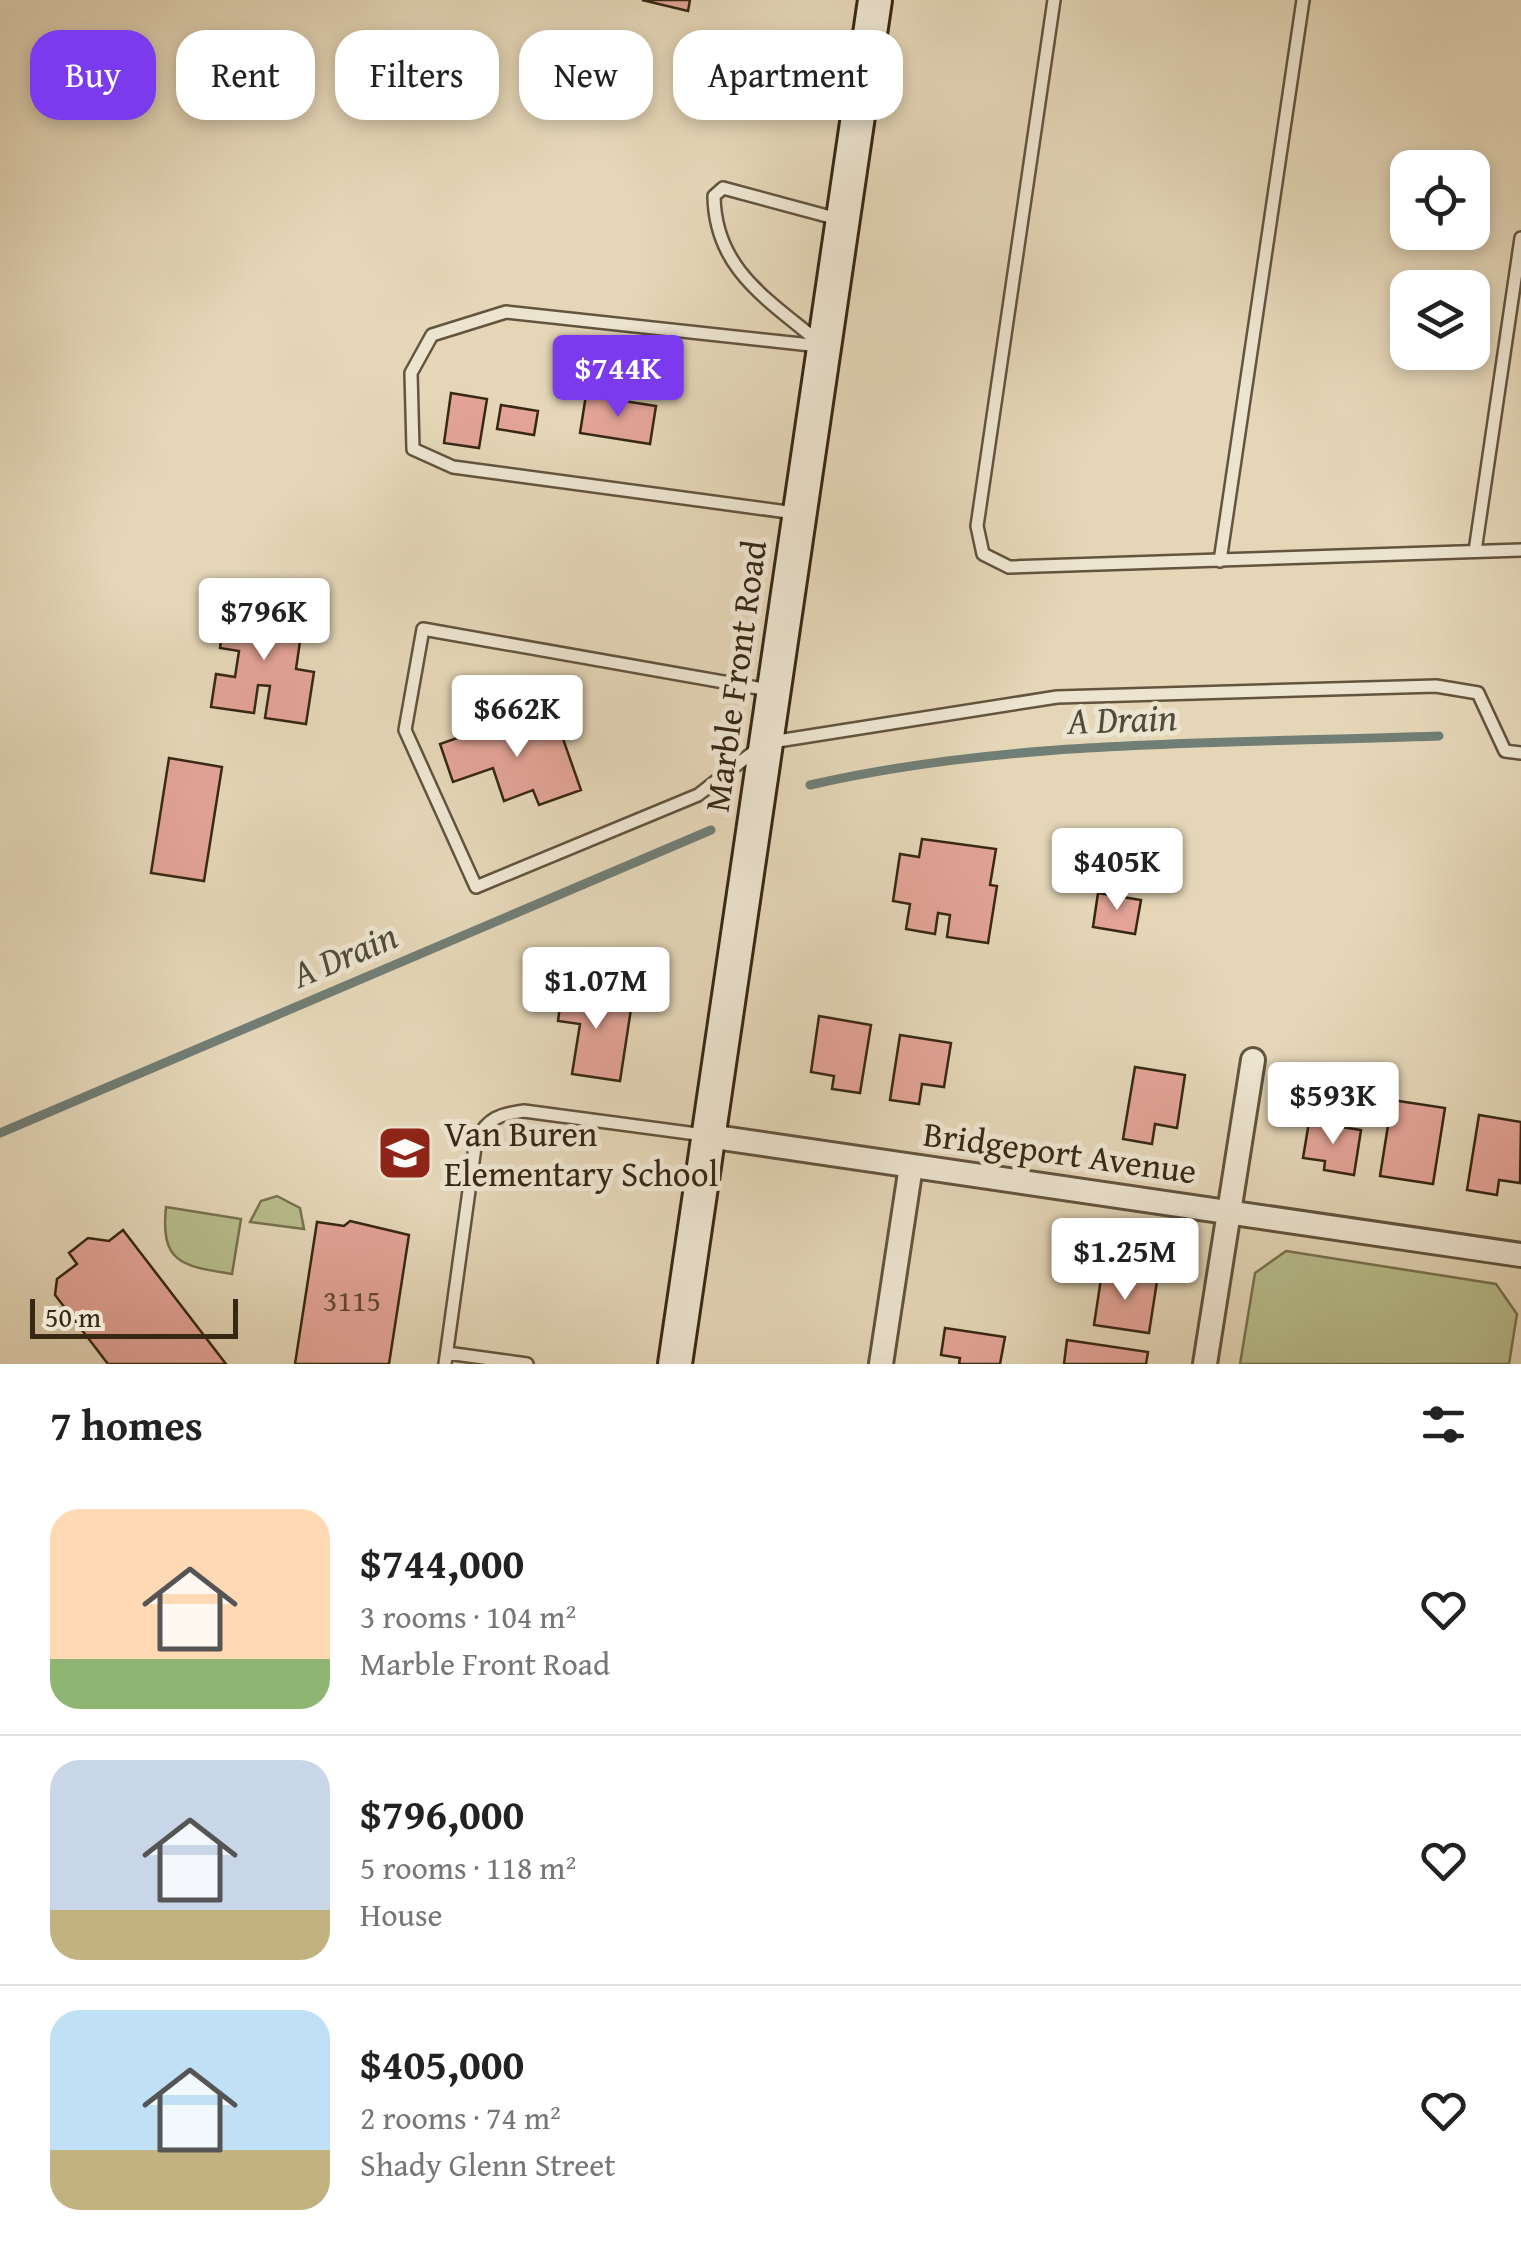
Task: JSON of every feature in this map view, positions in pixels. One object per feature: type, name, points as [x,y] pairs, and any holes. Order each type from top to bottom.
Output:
[{"type":"street","name":"Marble Front Road","points":[[674,1364],[875,0]]},
{"type":"street","points":[[1205,1364],[1254,1060]]},
{"type":"street","name":"Bridgeport Avenue","points":[[708,1136],[1521,1255]]},
{"type":"street","points":[[881,1364],[911,1166]]},
{"type":"lane","points":[[1054,0],[977,526],[983,554],[1009,567],[1521,550]]},
{"type":"lane","points":[[1220,561],[1303,0]]},
{"type":"lane","points":[[824,346],[750,285],[724,251],[714,196],[723,188],[842,220]]},
{"type":"lane","points":[[1475,550],[1521,238]]},
{"type":"lane","points":[[800,513],[453,467],[414,449],[411,373],[432,335],[506,312],[824,346]]},
{"type":"lane","points":[[773,691],[424,629],[405,730],[476,887],[698,795],[765,742],[1057,696],[1436,686],[1478,694],[1506,751],[1521,753]]},
{"type":"lane","points":[[526,1364],[446,1359],[476,1140],[486,1124],[502,1114],[524,1111],[708,1136]]},
{"type":"green space","points":[[277,1196],[300,1208],[304,1229],[250,1222],[261,1201]]},
{"type":"green space","points":[[166,1207],[241,1219],[232,1274],[178,1259],[167,1240]]},
{"type":"green space","points":[[1286,1251],[1496,1284],[1517,1314],[1509,1364],[1240,1364],[1255,1273]]},
{"type":"building","points":[[642,0],[690,0],[688,11]]},
{"type":"building","points":[[451,393],[487,399],[479,448],[444,443]]},
{"type":"building","points":[[586,395],[656,406],[650,444],[580,433]]},
{"type":"building","points":[[501,405],[538,411],[534,435],[497,429]]},
{"type":"building","points":[[226,603],[304,614],[296,669],[314,672],[306,724],[265,718],[270,686],[258,685],[254,713],[211,707],[216,674],[235,677],[239,651],[220,648]]},
{"type":"building","points":[[555,716],[581,790],[539,805],[533,790],[504,801],[493,768],[453,782],[440,744],[491,726],[495,737]]},
{"type":"building","points":[[169,758],[222,767],[204,881],[151,873]]},
{"type":"building","points":[[922,839],[996,849],[990,885],[997,886],[988,943],[947,937],[950,915],[938,913],[935,934],[906,929],[910,904],[893,901],[900,854],[919,857]]},
{"type":"building","points":[[1098,893],[1141,900],[1135,934],[1093,927]]},
{"type":"building","points":[[563,984],[607,991],[605,1005],[631,1009],[620,1081],[572,1074],[580,1024],[558,1021]]},
{"type":"building","points":[[819,1016],[871,1025],[860,1093],[832,1089],[834,1076],[811,1072]]},
{"type":"building","points":[[900,1035],[951,1043],[944,1087],[922,1084],[919,1104],[890,1100]]},
{"type":"building","points":[[1135,1067],[1185,1075],[1177,1128],[1155,1124],[1152,1144],[1123,1139]]},
{"type":"building","points":[[1392,1100],[1445,1108],[1433,1184],[1380,1176]]},
{"type":"building","points":[[1479,1115],[1521,1122],[1520,1183],[1499,1180],[1497,1195],[1467,1190]]},
{"type":"building","points":[[1309,1122],[1361,1130],[1354,1175],[1324,1170],[1325,1161],[1303,1158]]},
{"type":"building","points":[[350,1221],[409,1235],[389,1364],[295,1364],[317,1222],[344,1226]]},
{"type":"building","points":[[123,1230],[226,1364],[108,1364],[55,1295],[57,1279],[77,1264],[69,1253],[88,1238],[109,1241]]},
{"type":"building","points":[[1102,1272],[1157,1281],[1149,1333],[1094,1325]]},
{"type":"building","points":[[945,1328],[1005,1337],[1000,1364],[959,1364],[960,1358],[941,1355]]},
{"type":"building","points":[[1067,1340],[1148,1352],[1146,1364],[1064,1364]]},
{"type":"waterway","name":"A Drain","points":[[810,785],[887,770],[1044,751],[1439,736]]},
{"type":"waterway","name":"A Drain","points":[[0,1133],[711,830]]},
{"type":"place","name":"Van Buren Elementary School","points":[[405,1153]]}]
